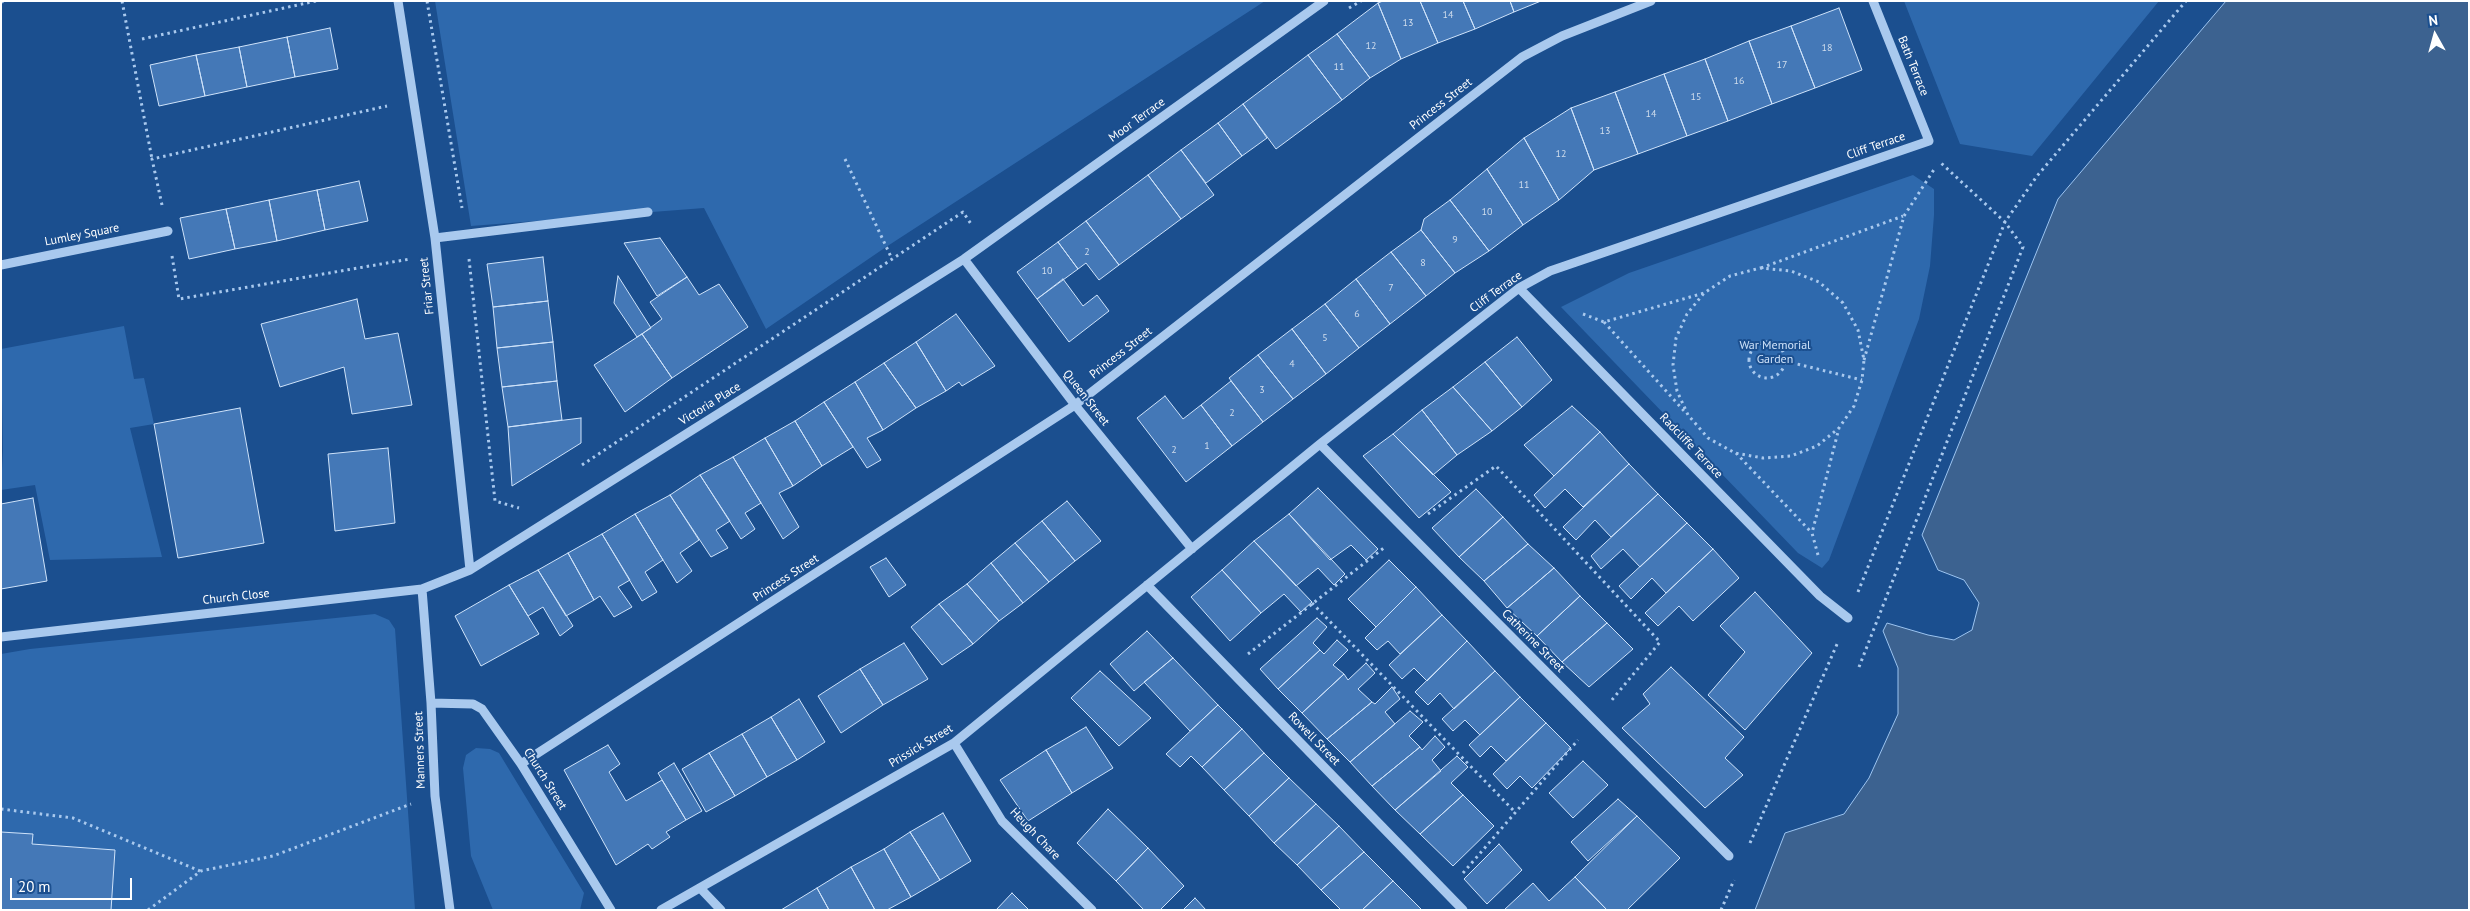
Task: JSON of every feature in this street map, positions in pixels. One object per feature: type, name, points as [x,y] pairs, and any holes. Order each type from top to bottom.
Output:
[{"type":"street","name":"Friar Street","points":[[398,1],[412,101],[435,238],[470,570]]},
{"type":"street","name":"Moor Terrace","points":[[964,259],[1324,1]]},
{"type":"street","name":"Princess Street","points":[[521,764],[1075,405],[1522,57],[1562,36],[1651,1]]},
{"type":"street","name":"Bath Terrace","points":[[1873,1],[1929,140]]},
{"type":"street","name":"Cliff Terrace","points":[[1192,549],[1320,444],[1519,288],[1550,271],[1929,140]]},
{"type":"street","points":[[435,238],[648,212]]},
{"type":"street","name":"Lumley Square","points":[[1,265],[168,231]]},
{"type":"street","name":"Queen Street","points":[[964,259],[1075,405],[1192,549]]},
{"type":"street","name":"Victoria Place","points":[[470,570],[964,259]]},
{"type":"street","name":"Radcliffe Terrace","points":[[1519,288],[1820,596],[1848,618]]},
{"type":"street","name":"Catherine Street","points":[[1320,444],[1729,856]]},
{"type":"street","name":"Prissick Street","points":[[661,910],[954,743],[1192,549]]},
{"type":"street","name":"Church Close","points":[[1,636],[422,589],[470,570]]},
{"type":"street","name":"Rowell Street","points":[[1147,585],[1463,910]]},
{"type":"street","name":"Manners Street","points":[[422,589],[431,703],[435,796],[450,910]]},
{"type":"street","name":"Church Street","points":[[431,703],[473,704],[482,709],[521,764],[611,910]]},
{"type":"street","name":"Heugh Chare","points":[[954,743],[1002,821],[1092,910]]},
{"type":"street","points":[[700,888],[721,910]]},
{"type":"path","points":[[1,2],[6,1]]},
{"type":"path","points":[[122,1],[152,159],[168,231],[179,299],[436,255]]},
{"type":"path","points":[[142,39],[316,1]]},
{"type":"path","points":[[427,1],[466,235],[495,501],[519,508],[527,502]]},
{"type":"path","points":[[1748,849],[1848,618],[2005,222],[2037,176],[2186,1]]},
{"type":"path","points":[[152,159],[412,101]]},
{"type":"path","points":[[845,159],[892,259]]},
{"type":"path","points":[[1735,453],[1763,458],[1791,456],[1817,446],[1839,428],[1854,406],[1862,380],[1864,360],[1904,216],[1939,162],[2005,222],[2023,247],[1859,666]]},
{"type":"path","points":[[577,469],[963,212],[985,244]]},
{"type":"path","points":[[1604,322],[1704,293],[1730,276],[1760,268],[1904,216]]},
{"type":"path","points":[[1760,268],[1791,271],[1819,282],[1831,292],[1842,303],[1858,330],[1864,360]]},
{"type":"path","points":[[1688,415],[1677,391],[1673,365],[1676,338],[1687,314],[1704,293]]},
{"type":"path","points":[[1542,312],[1561,307],[1604,322],[1708,438],[1735,453],[1812,532],[1822,568],[1820,596]]},
{"type":"path","points":[[1772,342],[1782,349],[1785,361],[1784,367],[1776,376],[1765,378],[1754,373],[1750,368],[1750,351],[1759,343],[1772,342]]},
{"type":"path","points":[[1785,361],[1862,380]]},
{"type":"path","points":[[1812,532],[1839,428]]},
{"type":"path","points":[[1312,604],[1515,812]]},
{"type":"path","points":[[1446,893],[1595,721]]},
{"type":"path","points":[[148,910],[201,872],[273,856],[435,796]]},
{"type":"path","points":[[1,809],[73,818],[201,872]]},
{"type":"path","points":[[1721,910],[1736,875]]},
{"type":"green space","points":[[435,1],[1265,1],[886,247],[766,329],[704,208],[471,226]]},
{"type":"green space","points":[[1904,1],[2159,1],[2032,156],[1960,144]]},
{"type":"green space","name":"War Memorial Garden","points":[[1913,175],[1934,189],[1930,266],[1919,319],[1829,560],[1822,568],[1798,553],[1561,307],[1629,273]]},
{"type":"green space","points":[[124,326],[134,379],[144,378],[154,424],[130,428],[162,557],[50,560],[35,485],[1,490],[3,451],[1,349]]},
{"type":"green space","points":[[375,614],[389,620],[395,629],[415,910],[1,910],[1,654],[30,649]]},
{"type":"green space","points":[[476,748],[490,749],[499,753],[584,893],[580,910],[493,910],[471,856],[463,768],[466,755]]},
{"type":"shaded area","points":[[2226,1],[2469,1],[2469,910],[1755,910],[1785,833],[1844,814],[1869,778],[1898,714],[1898,668],[1883,631],[1887,623],[1928,635],[1954,640],[1972,630],[1979,603],[1964,580],[1938,570],[1922,535],[2058,199]]},
{"type":"building","points":[[1383,1],[1420,1],[1438,43],[1401,59],[1378,3]]},
{"type":"building","points":[[1420,1],[1463,1],[1475,29],[1438,43]]},
{"type":"building","points":[[1463,1],[1510,1],[1514,12],[1475,29]]},
{"type":"building","points":[[1510,1],[1541,1],[1514,12]]},
{"type":"building","points":[[1378,3],[1401,59],[1370,78],[1337,34]]},
{"type":"building","points":[[1839,8],[1862,70],[1815,88],[1791,26]]},
{"type":"building","points":[[1791,26],[1815,88],[1772,104],[1749,41]]},
{"type":"building","points":[[330,28],[338,69],[295,77],[287,37]]},
{"type":"building","points":[[1337,34],[1370,78],[1342,100],[1308,55]]},
{"type":"building","points":[[287,37],[295,77],[247,87],[239,47]]},
{"type":"building","points":[[1749,41],[1772,104],[1728,121],[1705,59]]},
{"type":"building","points":[[239,47],[247,87],[205,96],[196,55]]},
{"type":"building","points":[[196,55],[205,96],[159,106],[150,65]]},
{"type":"building","points":[[1308,55],[1342,100],[1276,149],[1243,104]]},
{"type":"building","points":[[1705,59],[1728,121],[1687,136],[1664,74]]},
{"type":"building","points":[[1664,74],[1687,136],[1638,154],[1615,92]]},
{"type":"building","points":[[1615,92],[1638,154],[1594,170],[1571,108]]},
{"type":"building","points":[[1243,104],[1267,138],[1242,156],[1218,123]]},
{"type":"building","points":[[1571,108],[1594,170],[1559,200],[1524,138]]},
{"type":"building","points":[[1218,123],[1242,156],[1206,183],[1181,150]]},
{"type":"building","points":[[1524,138],[1559,200],[1523,225],[1487,169]]},
{"type":"building","points":[[1181,150],[1214,195],[1181,219],[1148,175]]},
{"type":"building","points":[[1487,169],[1523,225],[1489,251],[1450,200]]},
{"type":"building","points":[[1148,175],[1181,219],[1119,265],[1086,221]]},
{"type":"building","points":[[359,181],[368,221],[325,230],[317,190]]},
{"type":"building","points":[[317,190],[325,230],[277,241],[269,200]]},
{"type":"building","points":[[269,200],[277,241],[235,249],[226,209]]},
{"type":"building","points":[[1450,200],[1489,251],[1455,273],[1421,230],[1424,219]]},
{"type":"building","points":[[226,209],[235,249],[189,259],[180,218]]},
{"type":"building","points":[[1086,221],[1119,265],[1099,280],[1086,263],[1078,269],[1058,242]]},
{"type":"building","points":[[1421,230],[1455,273],[1426,296],[1391,252]]},
{"type":"building","points":[[660,238],[687,277],[657,296],[624,243]]},
{"type":"building","points":[[1058,242],[1078,269],[1037,299],[1017,272]]},
{"type":"building","points":[[1391,252],[1426,296],[1390,324],[1356,279]]},
{"type":"building","points":[[543,257],[548,301],[493,307],[487,264]]},
{"type":"building","points":[[618,276],[651,328],[637,337],[614,303]]},
{"type":"building","points":[[687,277],[699,295],[719,284],[748,327],[672,378],[642,334],[662,319],[650,302]]},
{"type":"building","points":[[1063,279],[1083,306],[1097,295],[1109,311],[1069,342],[1037,299]]},
{"type":"building","points":[[1356,279],[1390,324],[1359,348],[1325,304]]},
{"type":"building","points":[[357,299],[365,339],[398,333],[412,405],[352,414],[344,367],[280,387],[261,324]]},
{"type":"building","points":[[548,301],[553,342],[497,348],[493,307]]},
{"type":"building","points":[[1325,304],[1359,348],[1326,374],[1292,329]]},
{"type":"building","points":[[956,314],[995,366],[962,386],[959,382],[946,391],[916,342]]},
{"type":"building","points":[[1292,329],[1326,374],[1293,399],[1258,355]]},
{"type":"building","points":[[642,334],[672,378],[625,412],[594,365]]},
{"type":"building","points":[[1517,337],[1552,380],[1522,407],[1485,362]]},
{"type":"building","points":[[553,342],[557,381],[502,387],[497,348]]},
{"type":"building","points":[[916,342],[946,391],[916,408],[884,363]]},
{"type":"building","points":[[1258,355],[1293,399],[1263,422],[1229,378]]},
{"type":"building","points":[[1485,362],[1522,407],[1492,431],[1453,387]]},
{"type":"building","points":[[884,363],[916,408],[883,430],[855,382]]},
{"type":"building","points":[[557,381],[562,420],[508,427],[502,387]]},
{"type":"building","points":[[1231,381],[1263,422],[1232,446],[1201,405]]},
{"type":"building","points":[[855,382],[883,430],[867,438],[881,460],[867,468],[824,402]]},
{"type":"building","points":[[1453,387],[1492,431],[1457,455],[1422,410]]},
{"type":"building","points":[[1165,396],[1183,419],[1201,405],[1232,446],[1186,482],[1137,418]]},
{"type":"building","points":[[824,402],[853,447],[822,466],[795,421]]},
{"type":"building","points":[[1572,406],[1600,432],[1554,476],[1524,445]]},
{"type":"building","points":[[240,408],[264,543],[178,558],[154,424]]},
{"type":"building","points":[[1422,410],[1457,455],[1433,475],[1393,434]]},
{"type":"building","points":[[581,418],[581,443],[512,486],[508,427]]},
{"type":"building","points":[[795,421],[822,466],[793,486],[765,438]]},
{"type":"building","points":[[1600,432],[1629,464],[1583,507],[1565,489],[1545,508],[1534,495]]},
{"type":"building","points":[[1393,434],[1451,492],[1419,518],[1363,456]]},
{"type":"building","points":[[765,438],[793,486],[779,493],[799,527],[783,539],[733,457]]},
{"type":"building","points":[[388,448],[395,523],[335,531],[328,454]]},
{"type":"building","points":[[733,457],[761,503],[745,513],[755,529],[741,539],[700,475]]},
{"type":"building","points":[[1629,464],[1658,494],[1611,537],[1595,520],[1576,540],[1563,527]]},
{"type":"building","points":[[700,475],[730,521],[716,530],[728,548],[711,557],[670,495]]},
{"type":"building","points":[[1318,488],[1378,549],[1366,560],[1351,545],[1330,560],[1289,514]]},
{"type":"building","points":[[1476,489],[1503,517],[1459,557],[1432,528]]},
{"type":"building","points":[[1658,494],[1687,523],[1640,567],[1623,549],[1601,569],[1591,556]]},
{"type":"building","points":[[670,495],[699,540],[680,553],[692,571],[677,583],[635,514]]},
{"type":"building","points":[[33,498],[47,581],[1,589],[1,504]]},
{"type":"building","points":[[1067,501],[1101,541],[1075,561],[1042,521]]},
{"type":"building","points":[[635,514],[663,560],[645,572],[657,592],[642,601],[602,534]]},
{"type":"building","points":[[1289,514],[1345,574],[1334,585],[1318,568],[1296,586],[1254,541]]},
{"type":"building","points":[[1503,517],[1528,544],[1484,581],[1459,557]]},
{"type":"building","points":[[1042,521],[1075,561],[1049,582],[1015,543]]},
{"type":"building","points":[[1687,523],[1713,549],[1666,593],[1652,578],[1631,599],[1619,586]]},
{"type":"building","points":[[602,534],[630,580],[618,587],[632,607],[614,617],[600,596],[594,600],[568,553]]},
{"type":"building","points":[[1254,541],[1312,602],[1301,612],[1284,594],[1261,613],[1222,570]]},
{"type":"building","points":[[1015,543],[1049,582],[1023,603],[991,563]]},
{"type":"building","points":[[1528,544],[1554,568],[1507,608],[1484,581]]},
{"type":"building","points":[[1713,549],[1739,578],[1693,621],[1679,606],[1658,626],[1645,613]]},
{"type":"building","points":[[568,553],[594,600],[566,616],[538,570]]},
{"type":"building","points":[[886,558],[906,585],[889,597],[870,567]]},
{"type":"building","points":[[1389,560],[1416,587],[1376,627],[1348,599]]},
{"type":"building","points":[[991,563],[1023,603],[999,621],[967,584]]},
{"type":"building","points":[[1554,568],[1580,596],[1537,636],[1507,608]]},
{"type":"building","points":[[538,570],[573,626],[560,636],[543,607],[528,616],[509,585]]},
{"type":"building","points":[[1222,570],[1261,613],[1230,641],[1191,597]]},
{"type":"building","points":[[967,584],[999,621],[973,644],[939,604]]},
{"type":"building","points":[[509,585],[539,634],[481,666],[455,616]]},
{"type":"building","points":[[1416,587],[1442,615],[1400,654],[1388,641],[1377,650],[1365,638]]},
{"type":"building","points":[[1755,592],[1812,653],[1745,730],[1708,695],[1745,652],[1720,626]]},
{"type":"building","points":[[1580,596],[1607,623],[1562,662],[1537,636]]},
{"type":"building","points":[[939,604],[973,644],[942,665],[911,627]]},
{"type":"building","points":[[1442,615],[1467,641],[1427,681],[1414,668],[1402,679],[1389,665]]},
{"type":"building","points":[[1317,618],[1327,627],[1313,643],[1320,650],[1278,689],[1260,669]]},
{"type":"building","points":[[1607,623],[1633,649],[1589,687],[1562,662]]},
{"type":"building","points":[[1147,631],[1173,658],[1134,691],[1110,664]]},
{"type":"building","points":[[1337,640],[1348,650],[1333,665],[1344,674],[1302,713],[1278,689],[1320,650],[1324,654]]},
{"type":"building","points":[[1467,641],[1495,671],[1454,709],[1440,693],[1428,705],[1415,692]]},
{"type":"building","points":[[904,643],[928,679],[883,705],[860,669]]},
{"type":"building","points":[[1173,658],[1218,705],[1190,731],[1144,682]]},
{"type":"building","points":[[1366,663],[1375,673],[1358,689],[1372,702],[1327,739],[1302,713],[1344,674],[1348,680]]},
{"type":"building","points":[[1671,667],[1744,737],[1725,758],[1743,775],[1705,808],[1622,728],[1650,704],[1643,694]]},
{"type":"building","points":[[860,669],[883,705],[841,733],[818,696]]},
{"type":"building","points":[[1100,671],[1151,718],[1119,746],[1071,698]]},
{"type":"building","points":[[1495,671],[1520,697],[1480,735],[1465,720],[1453,731],[1442,719]]},
{"type":"building","points":[[1392,687],[1400,699],[1385,712],[1395,724],[1350,762],[1327,739],[1372,702],[1375,704]]},
{"type":"building","points":[[1520,697],[1546,723],[1506,761],[1491,746],[1480,757],[1469,745]]},
{"type":"building","points":[[799,699],[825,742],[797,760],[771,717]]},
{"type":"building","points":[[1218,705],[1242,729],[1202,767],[1191,756],[1180,767],[1166,754]]},
{"type":"building","points":[[1410,711],[1423,722],[1409,736],[1420,747],[1372,786],[1350,762]]},
{"type":"building","points":[[771,717],[797,760],[767,777],[742,734]]},
{"type":"building","points":[[1546,723],[1571,748],[1532,788],[1520,776],[1507,789],[1493,774]]},
{"type":"building","points":[[1086,727],[1113,768],[1072,793],[1046,750]]},
{"type":"building","points":[[1242,729],[1264,753],[1224,790],[1202,767]]},
{"type":"building","points":[[742,734],[767,777],[735,796],[709,753]]},
{"type":"building","points":[[1435,736],[1445,747],[1432,760],[1441,771],[1395,810],[1372,786],[1420,747],[1422,750]]},
{"type":"building","points":[[608,745],[620,764],[609,772],[626,801],[662,780],[686,820],[666,832],[670,837],[652,849],[648,844],[616,865],[564,770]]},
{"type":"building","points":[[1046,750],[1072,793],[1028,821],[1000,780]]},
{"type":"building","points":[[709,753],[735,796],[706,812],[682,769]]},
{"type":"building","points":[[1264,753],[1289,778],[1249,816],[1224,790]]},
{"type":"building","points":[[1457,756],[1468,767],[1451,783],[1463,795],[1420,834],[1395,810]]},
{"type":"building","points":[[1583,761],[1608,785],[1573,818],[1549,793]]},
{"type":"building","points":[[674,763],[702,811],[686,820],[658,773]]},
{"type":"building","points":[[1289,778],[1316,804],[1274,843],[1249,816]]},
{"type":"building","points":[[1463,795],[1494,826],[1453,866],[1420,834]]},
{"type":"building","points":[[1618,799],[1637,816],[1588,861],[1571,842]]},
{"type":"building","points":[[1316,804],[1339,826],[1297,865],[1274,843]]},
{"type":"building","points":[[1108,809],[1148,848],[1116,881],[1077,843]]},
{"type":"building","points":[[943,813],[971,861],[940,880],[910,832]]},
{"type":"building","points":[[1637,816],[1680,858],[1627,910],[1607,910],[1575,877]]},
{"type":"building","points":[[1339,826],[1364,852],[1321,890],[1297,865]]},
{"type":"building","points":[[1,832],[33,834],[32,844],[115,850],[111,910],[1,910]]},
{"type":"building","points":[[910,832],[940,880],[911,897],[884,849]]},
{"type":"building","points":[[1499,844],[1522,870],[1487,904],[1464,879]]},
{"type":"building","points":[[1148,848],[1184,886],[1160,910],[1144,910],[1116,881]]},
{"type":"building","points":[[884,849],[911,897],[887,910],[875,910],[851,867]]},
{"type":"building","points":[[1364,852],[1393,881],[1362,910],[1341,910],[1321,890]]},
{"type":"building","points":[[851,867],[875,910],[829,910],[817,888]]},
{"type":"building","points":[[1575,877],[1607,910],[1504,910],[1533,883],[1549,901]]},
{"type":"building","points":[[1393,881],[1422,910],[1362,910]]},
{"type":"building","points":[[817,888],[829,910],[781,910]]},
{"type":"building","points":[[1012,893],[1029,910],[996,910]]},
{"type":"building","points":[[1195,898],[1206,910],[1183,910]]}]
